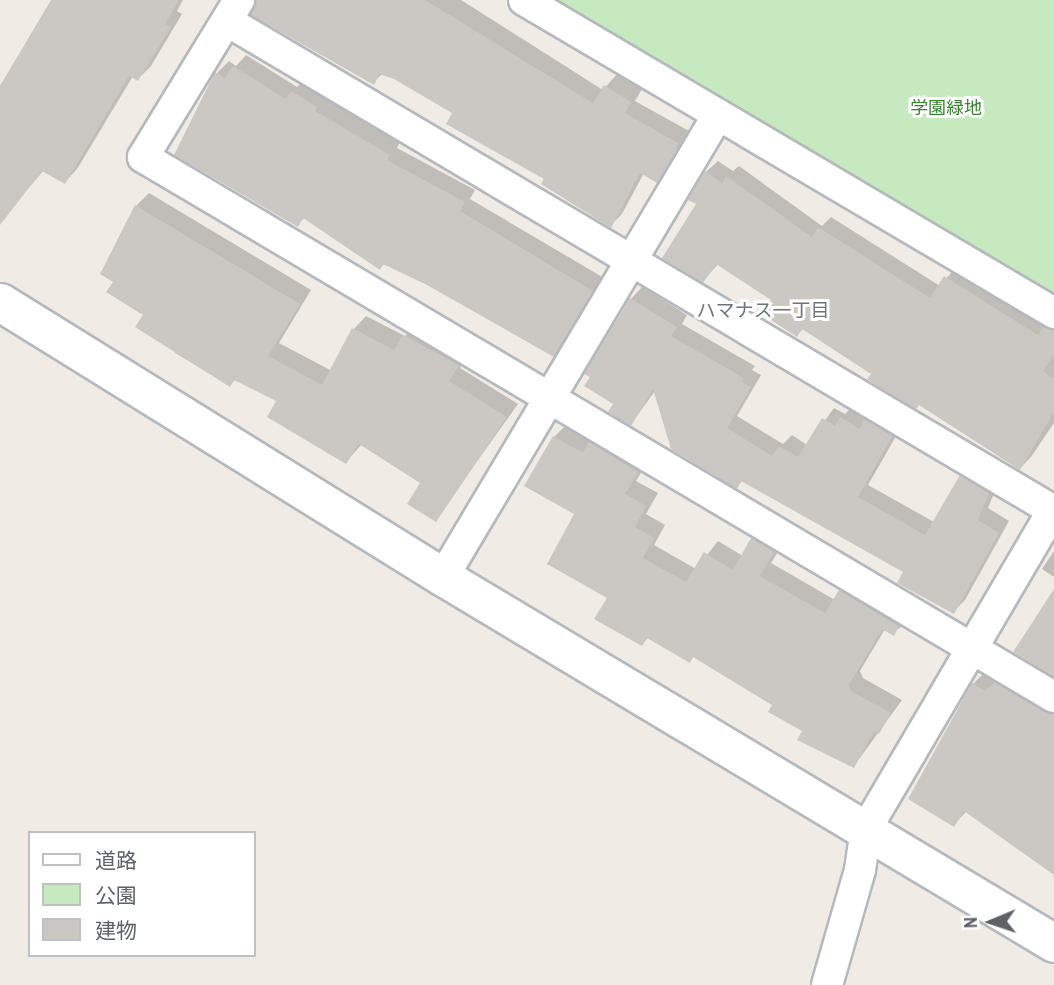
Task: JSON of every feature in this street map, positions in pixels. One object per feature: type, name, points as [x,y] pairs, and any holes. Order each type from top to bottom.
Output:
[{"type":"street","points":[[524,0],[1054,313]]},
{"type":"street","points":[[827,985],[860,870],[866,829],[972,648],[1054,510],[634,261],[233,10],[143,157],[552,399],[972,648],[1054,697]]},
{"type":"street","points":[[443,577],[552,399],[718,115]]},
{"type":"street","points":[[0,302],[443,577],[1054,943]]},
{"type":"green space","name":"学園緑地","points":[[550,0],[1054,0],[1054,298]]},
{"type":"building","points":[[51,0],[179,0],[165,24],[171,27],[138,81],[129,76],[65,184],[42,171],[0,225],[0,86]]},
{"type":"building","points":[[256,0],[425,0],[593,103],[604,85],[631,102],[625,113],[678,143],[676,152],[657,183],[640,173],[611,228],[541,184],[544,179],[446,124],[452,113],[394,79],[379,74],[374,85],[251,15]]},
{"type":"building","points":[[233,66],[286,99],[291,91],[317,107],[315,111],[390,155],[387,160],[465,202],[460,211],[593,291],[554,357],[427,285],[383,264],[380,270],[303,218],[298,227],[174,155],[215,72],[225,78]]},
{"type":"building","points":[[705,171],[722,183],[726,176],[812,237],[818,227],[930,298],[944,276],[1038,335],[1043,327],[1054,330],[1054,354],[1043,371],[1054,379],[1054,412],[1020,470],[919,405],[916,409],[876,385],[867,379],[871,374],[802,329],[797,337],[762,314],[771,300],[716,264],[703,283],[662,258],[696,204],[688,200]]},
{"type":"building","points":[[135,205],[300,304],[268,356],[322,385],[352,328],[394,350],[403,335],[459,365],[449,381],[507,417],[436,522],[407,504],[420,483],[359,444],[346,464],[267,417],[276,401],[234,380],[230,387],[135,327],[143,315],[106,292],[113,282],[100,274]]},
{"type":"building","points":[[630,298],[677,327],[671,336],[744,378],[742,382],[751,387],[727,428],[772,456],[779,446],[798,457],[822,418],[835,426],[840,417],[860,429],[864,419],[892,436],[858,497],[925,535],[960,475],[989,493],[978,520],[999,533],[954,614],[897,583],[903,572],[741,481],[737,489],[671,449],[653,389],[631,426],[608,412],[613,404],[584,386],[590,377],[584,374]]},
{"type":"building","points":[[553,436],[583,453],[589,442],[638,472],[625,494],[646,506],[635,527],[654,538],[643,558],[686,582],[704,552],[733,570],[751,538],[774,552],[760,576],[825,613],[839,590],[899,626],[894,636],[882,629],[849,685],[851,691],[891,713],[879,734],[874,731],[854,768],[797,740],[802,731],[768,712],[772,705],[693,657],[690,663],[647,638],[642,646],[594,619],[607,598],[547,564],[574,514],[524,486]]},
{"type":"building","points":[[1054,589],[1054,677],[1013,652]]},
{"type":"building","points":[[995,682],[1054,714],[1054,875],[964,811],[954,827],[908,799],[972,683],[985,691]]},
{"type":"district","name":"ハマナス一丁目","points":[[763,311]]}]
